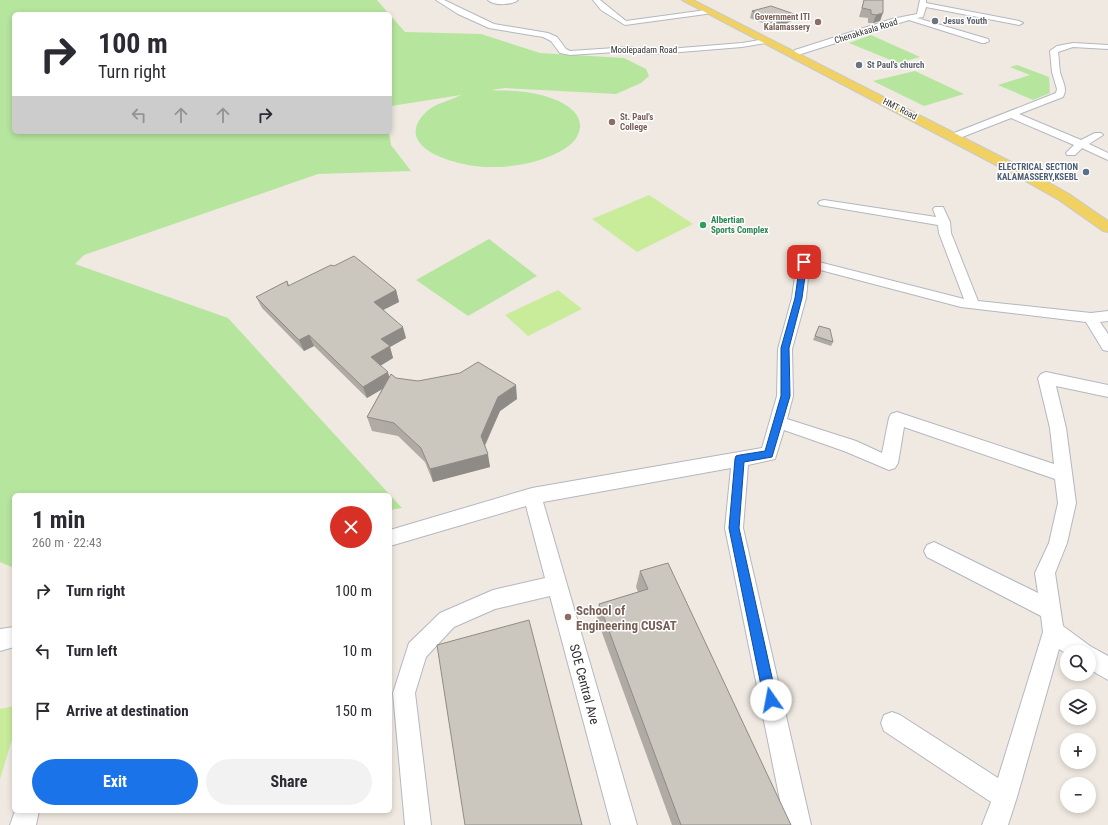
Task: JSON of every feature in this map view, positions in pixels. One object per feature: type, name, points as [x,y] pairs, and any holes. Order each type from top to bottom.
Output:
[{"type":"main road","name":"HMT Road","points":[[686,0],[706,12],[798,52],[812,62]]},
{"type":"main road","name":"HMT Road","points":[[695,0],[766,41],[812,62],[957,136],[1052,182],[1108,216]]},
{"type":"main road","name":"HMT Road","points":[[957,136],[1064,197],[1108,228]]},
{"type":"street","points":[[440,0],[451,0]]},
{"type":"street","name":"Moolepadam Road","points":[[440,0],[492,26],[545,35],[554,39],[563,51],[570,53],[630,49],[649,52],[668,51],[742,45],[766,41]]},
{"type":"street","points":[[492,0],[495,2],[515,0]]},
{"type":"street","points":[[596,0],[604,8],[625,23],[706,12]]},
{"type":"street","points":[[923,2],[1019,23]]},
{"type":"street","name":"Chenakkaala Road","points":[[798,52],[920,15],[923,2]]},
{"type":"street","points":[[910,18],[985,41]]},
{"type":"street","points":[[957,136],[1060,95],[1061,88],[1056,72],[1054,51],[1060,47],[1068,45],[1108,47]]},
{"type":"street","points":[[1010,114],[1108,157]]},
{"type":"street","points":[[1071,153],[1081,144],[1098,134]]},
{"type":"street","points":[[824,203],[944,222]]},
{"type":"street","points":[[939,209],[944,222],[945,233],[973,305]]},
{"type":"street","points":[[392,537],[532,496],[769,454],[786,396],[785,348],[799,298],[804,262],[973,305],[1091,318],[1108,316]]},
{"type":"street","points":[[1091,318],[1108,346]]},
{"type":"street","points":[[995,825],[1005,797],[1053,632],[1045,573],[1058,543],[1067,503],[1058,428],[1046,378],[1108,391]]},
{"type":"street","points":[[778,422],[844,444],[889,463],[897,418],[1064,475]]},
{"type":"street","points":[[740,459],[734,528],[798,825]]},
{"type":"street","name":"SOE Central Ave","points":[[532,496],[624,825]]},
{"type":"street","points":[[934,551],[1050,610]]},
{"type":"street","points":[[418,825],[404,693],[417,651],[447,620],[493,600],[557,585]]},
{"type":"street","points":[[1053,632],[1072,645]]},
{"type":"street","points":[[0,640],[12,637]]},
{"type":"street","points":[[1096,661],[1108,669]]},
{"type":"street","points":[[892,723],[1005,797]]},
{"type":"street","points":[[23,825],[26,813]]},
{"type":"green space","points":[[0,0],[377,0],[387,12],[12,12],[12,134],[389,134],[391,145],[411,171],[318,174],[84,255],[75,264],[228,318],[388,493],[12,493],[12,567],[0,562]]},
{"type":"green space","points":[[392,17],[405,32],[481,34],[540,53],[624,58],[646,69],[649,76],[641,83],[616,94],[505,88],[491,90],[521,91],[555,99],[565,104],[579,119],[579,132],[575,140],[566,148],[535,162],[501,167],[465,164],[449,160],[435,154],[423,146],[416,137],[417,125],[426,112],[438,104],[461,95],[392,106]]},
{"type":"green space","points":[[871,35],[920,57],[888,66],[884,64],[893,61],[849,43]]},
{"type":"green space","points":[[1017,65],[1049,77],[1050,93],[1033,100],[998,85],[1030,75],[1010,67]]},
{"type":"green space","points":[[915,71],[964,94],[924,106],[873,81]]},
{"type":"green space","points":[[649,195],[693,224],[637,252],[592,219]]},
{"type":"green space","points":[[489,239],[537,276],[468,316],[416,280]]},
{"type":"green space","points":[[558,290],[582,309],[528,336],[505,315]]},
{"type":"green space","points":[[392,497],[402,508],[392,510]]},
{"type":"green space","points":[[12,706],[12,740],[0,779],[0,709]]},
{"type":"building","points":[[864,0],[883,0],[883,13],[876,15],[871,14],[871,10],[862,8]]},
{"type":"building","points":[[771,6],[794,14],[777,21],[752,11]]},
{"type":"building","points":[[354,256],[396,290],[374,302],[403,327],[381,339],[390,346],[371,357],[388,372],[363,387],[309,335],[299,340],[256,297],[287,281],[288,286],[331,265],[334,266]]},
{"type":"building","points":[[819,326],[830,329],[833,342],[815,336]]},
{"type":"building","points":[[478,362],[516,385],[498,397],[481,436],[488,454],[430,469],[421,448],[394,423],[367,417],[391,374],[396,378],[418,381],[460,373]]},
{"type":"building","points":[[668,563],[791,825],[681,825],[599,604],[648,589],[640,571]]},
{"type":"building","points":[[529,620],[582,825],[465,825],[437,645]]},
{"type":"place","name":"Jesus Youth","points":[[935,21]]},
{"type":"place","name":"Government ITI Kalamassery","points":[[818,22]]},
{"type":"place","name":"St Paul's church","points":[[859,65]]},
{"type":"place","name":"St. Paul's College","points":[[612,122]]},
{"type":"place","name":"ELECTRICAL SECTION KALAMASSERY,KSEBL","points":[[1086,172]]},
{"type":"place","name":"Albertian Sports Complex","points":[[703,225]]},
{"type":"place","name":"School of Engineering CUSAT","points":[[568,617]]},
{"type":"route","points":[[771,700],[734,528],[740,459],[769,454],[786,396],[785,348],[799,298],[804,262]]}]
